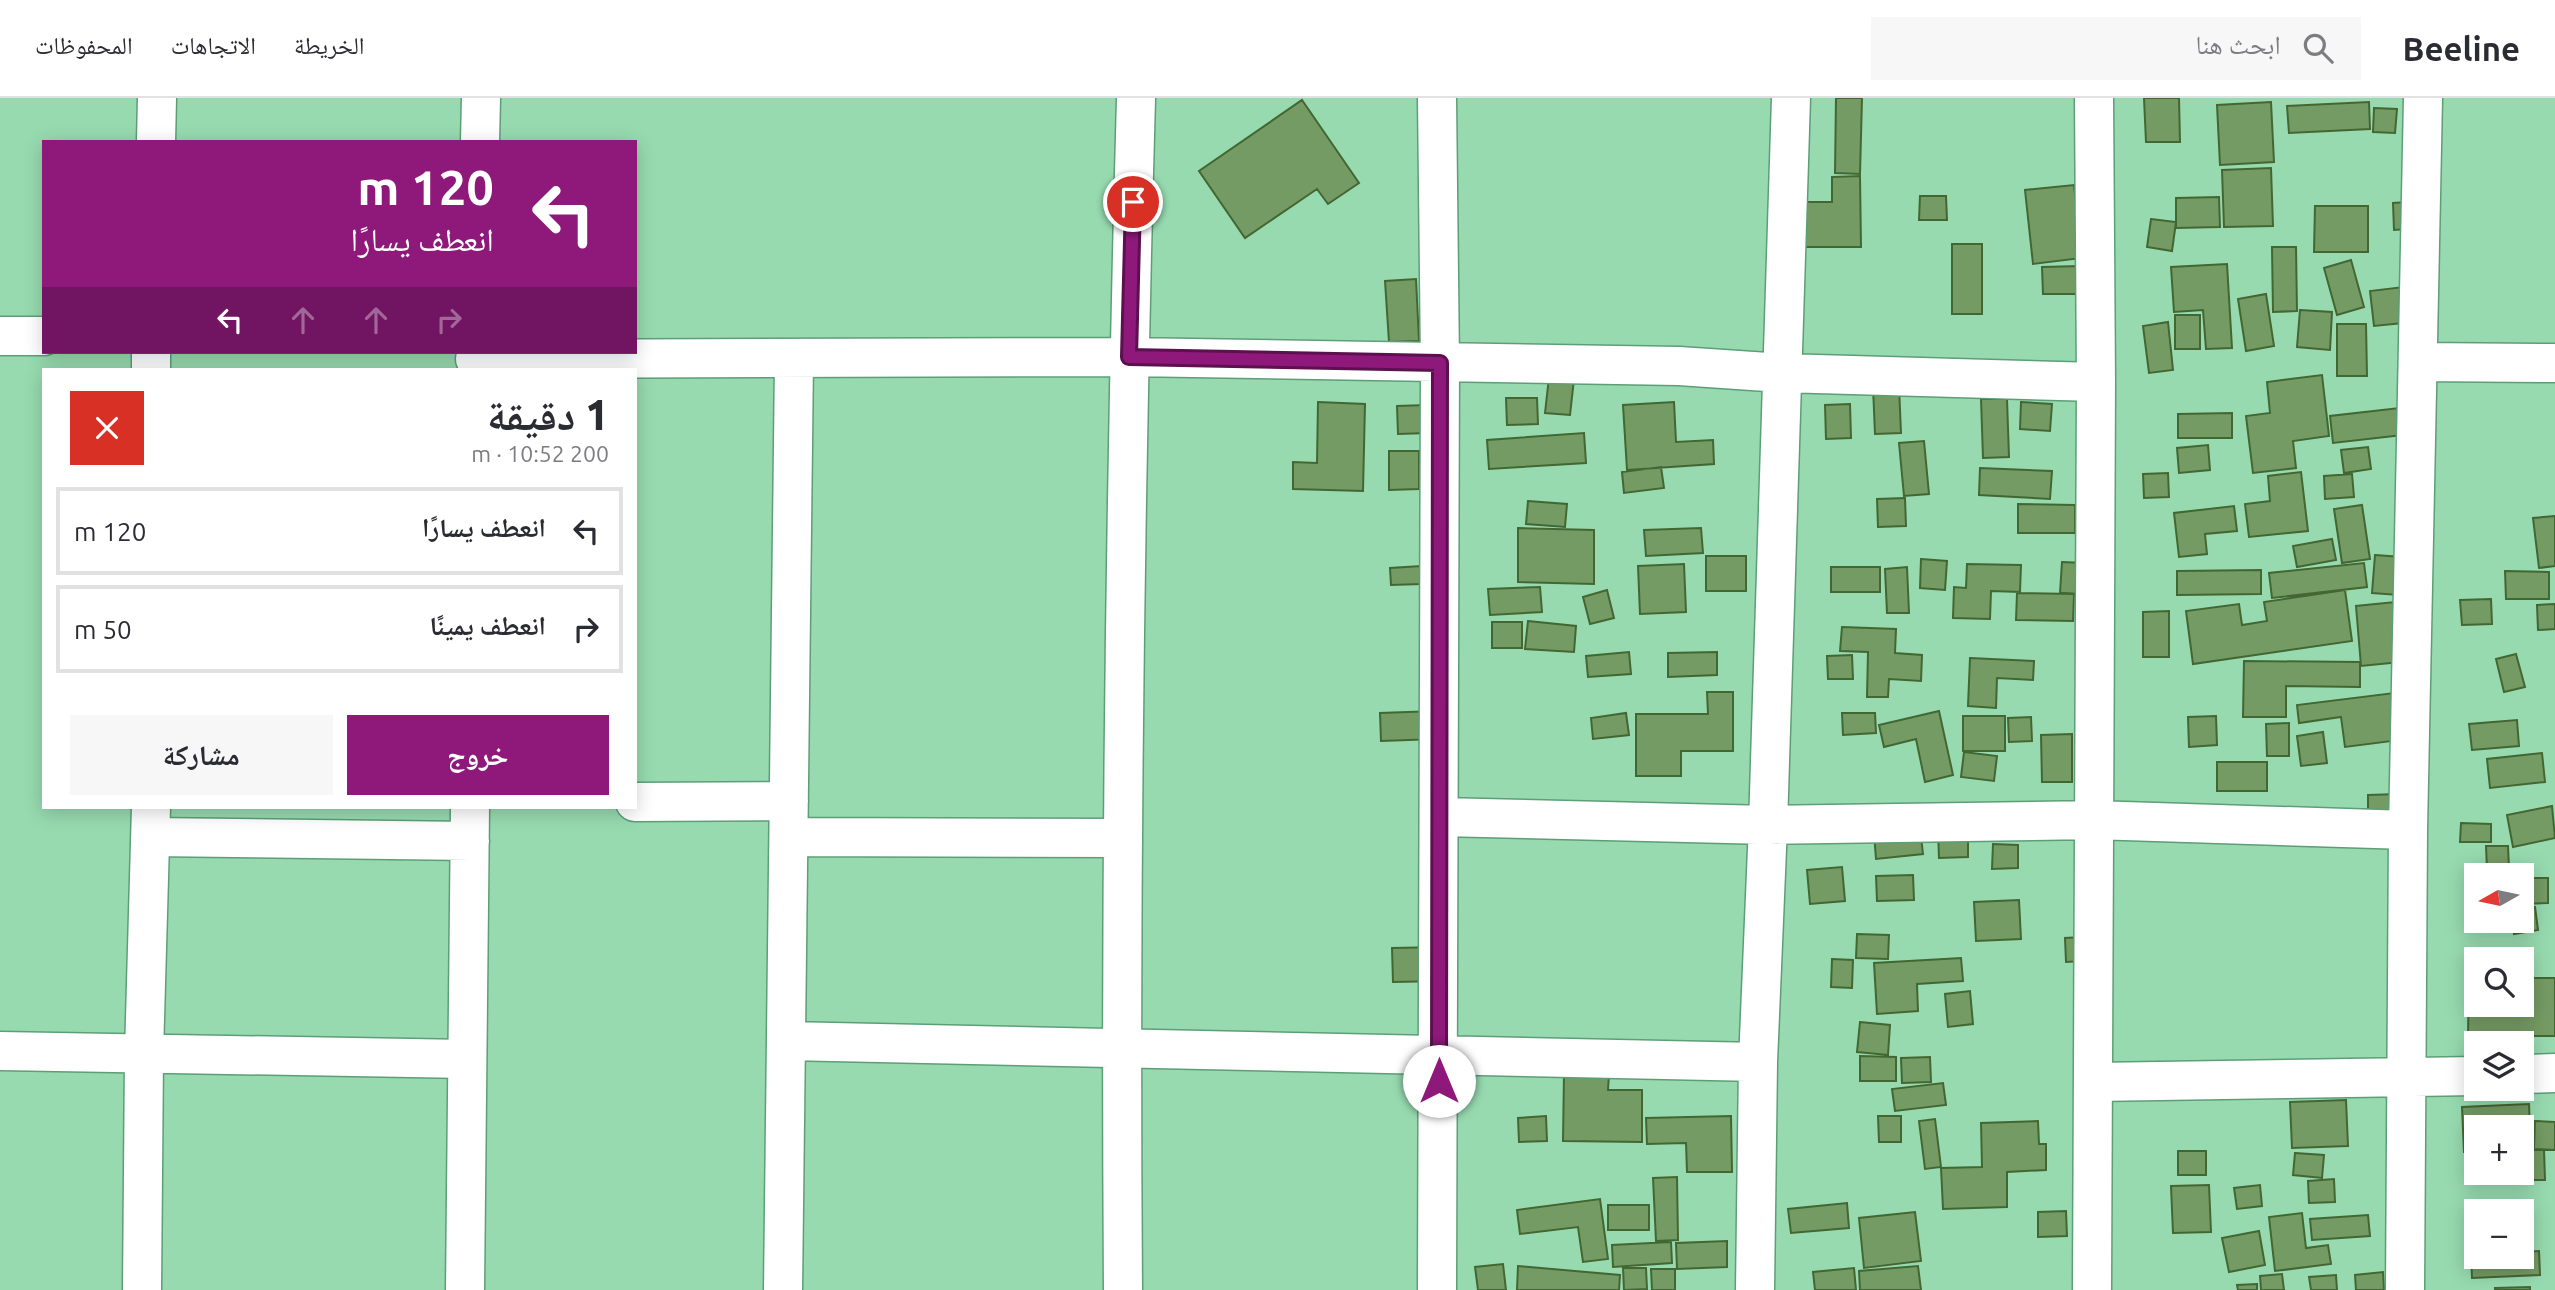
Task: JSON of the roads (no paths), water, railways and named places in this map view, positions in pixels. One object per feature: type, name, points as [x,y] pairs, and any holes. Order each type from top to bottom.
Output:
[{"type":"street","points":[[156,140],[157,98]]},
{"type":"street","points":[[480,140],[481,98]]},
{"type":"street","points":[[1123,1290],[1123,838],[1129,357],[1136,98]]},
{"type":"street","points":[[1437,98],[1440,363],[1437,1290]]},
{"type":"street","points":[[1755,1290],[1758,1062],[1791,98]]},
{"type":"street","points":[[2092,1290],[2096,382],[2094,98]]},
{"type":"street","points":[[2405,1290],[2408,830],[2423,98]]},
{"type":"street","points":[[0,336],[42,336]]},
{"type":"street","points":[[475,360],[1129,357],[1679,366],[1782,373],[2096,382]]},
{"type":"street","points":[[783,1290],[794,359]]},
{"type":"street","points":[[2418,362],[2555,363]]},
{"type":"street","points":[[637,802],[789,819],[1123,838]]},
{"type":"street","points":[[1440,817],[1768,825],[2093,820],[2408,830]]},
{"type":"street","points":[[142,1290],[144,1054],[151,822],[470,824],[465,1290]]},
{"type":"street","points":[[786,1041],[1121,1046],[1758,1062]]},
{"type":"street","points":[[0,1051],[467,1059]]},
{"type":"street","points":[[2534,1074],[2555,1073]]},
{"type":"street","points":[[2094,1082],[2464,1076]]}]
